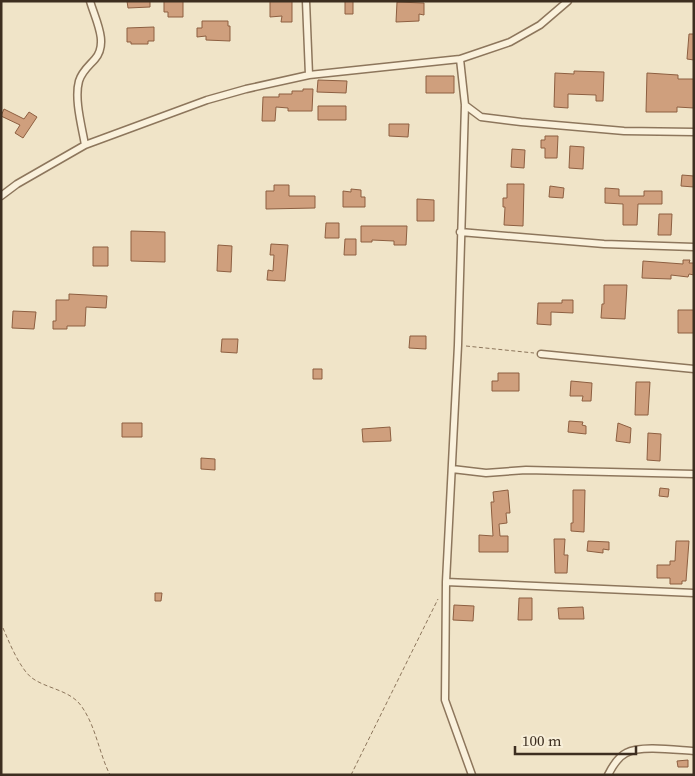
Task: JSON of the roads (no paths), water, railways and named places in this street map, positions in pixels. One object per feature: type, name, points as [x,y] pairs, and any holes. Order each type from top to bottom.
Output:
[{"type":"street","points":[[85,146],[78,103],[78,82],[83,72],[101,50],[101,38],[90,1]]},
{"type":"street","points":[[306,1],[309,76]]},
{"type":"street","points":[[1,196],[17,184],[85,146],[208,100],[246,89],[309,76],[460,59],[483,53],[510,42],[540,25],[568,1]]},
{"type":"street","points":[[460,59],[465,105],[458,345],[446,582],[445,700],[472,775]]},
{"type":"street","points":[[465,105],[481,117],[521,122],[624,131],[694,132]]},
{"type":"street","points":[[460,232],[604,244],[694,247]]},
{"type":"street","points":[[541,354],[694,369]]},
{"type":"street","points":[[452,469],[486,473],[526,470],[694,474]]},
{"type":"street","points":[[446,582],[694,593]]},
{"type":"street","points":[[608,775],[623,754],[631,751],[647,749],[694,751]]}]
